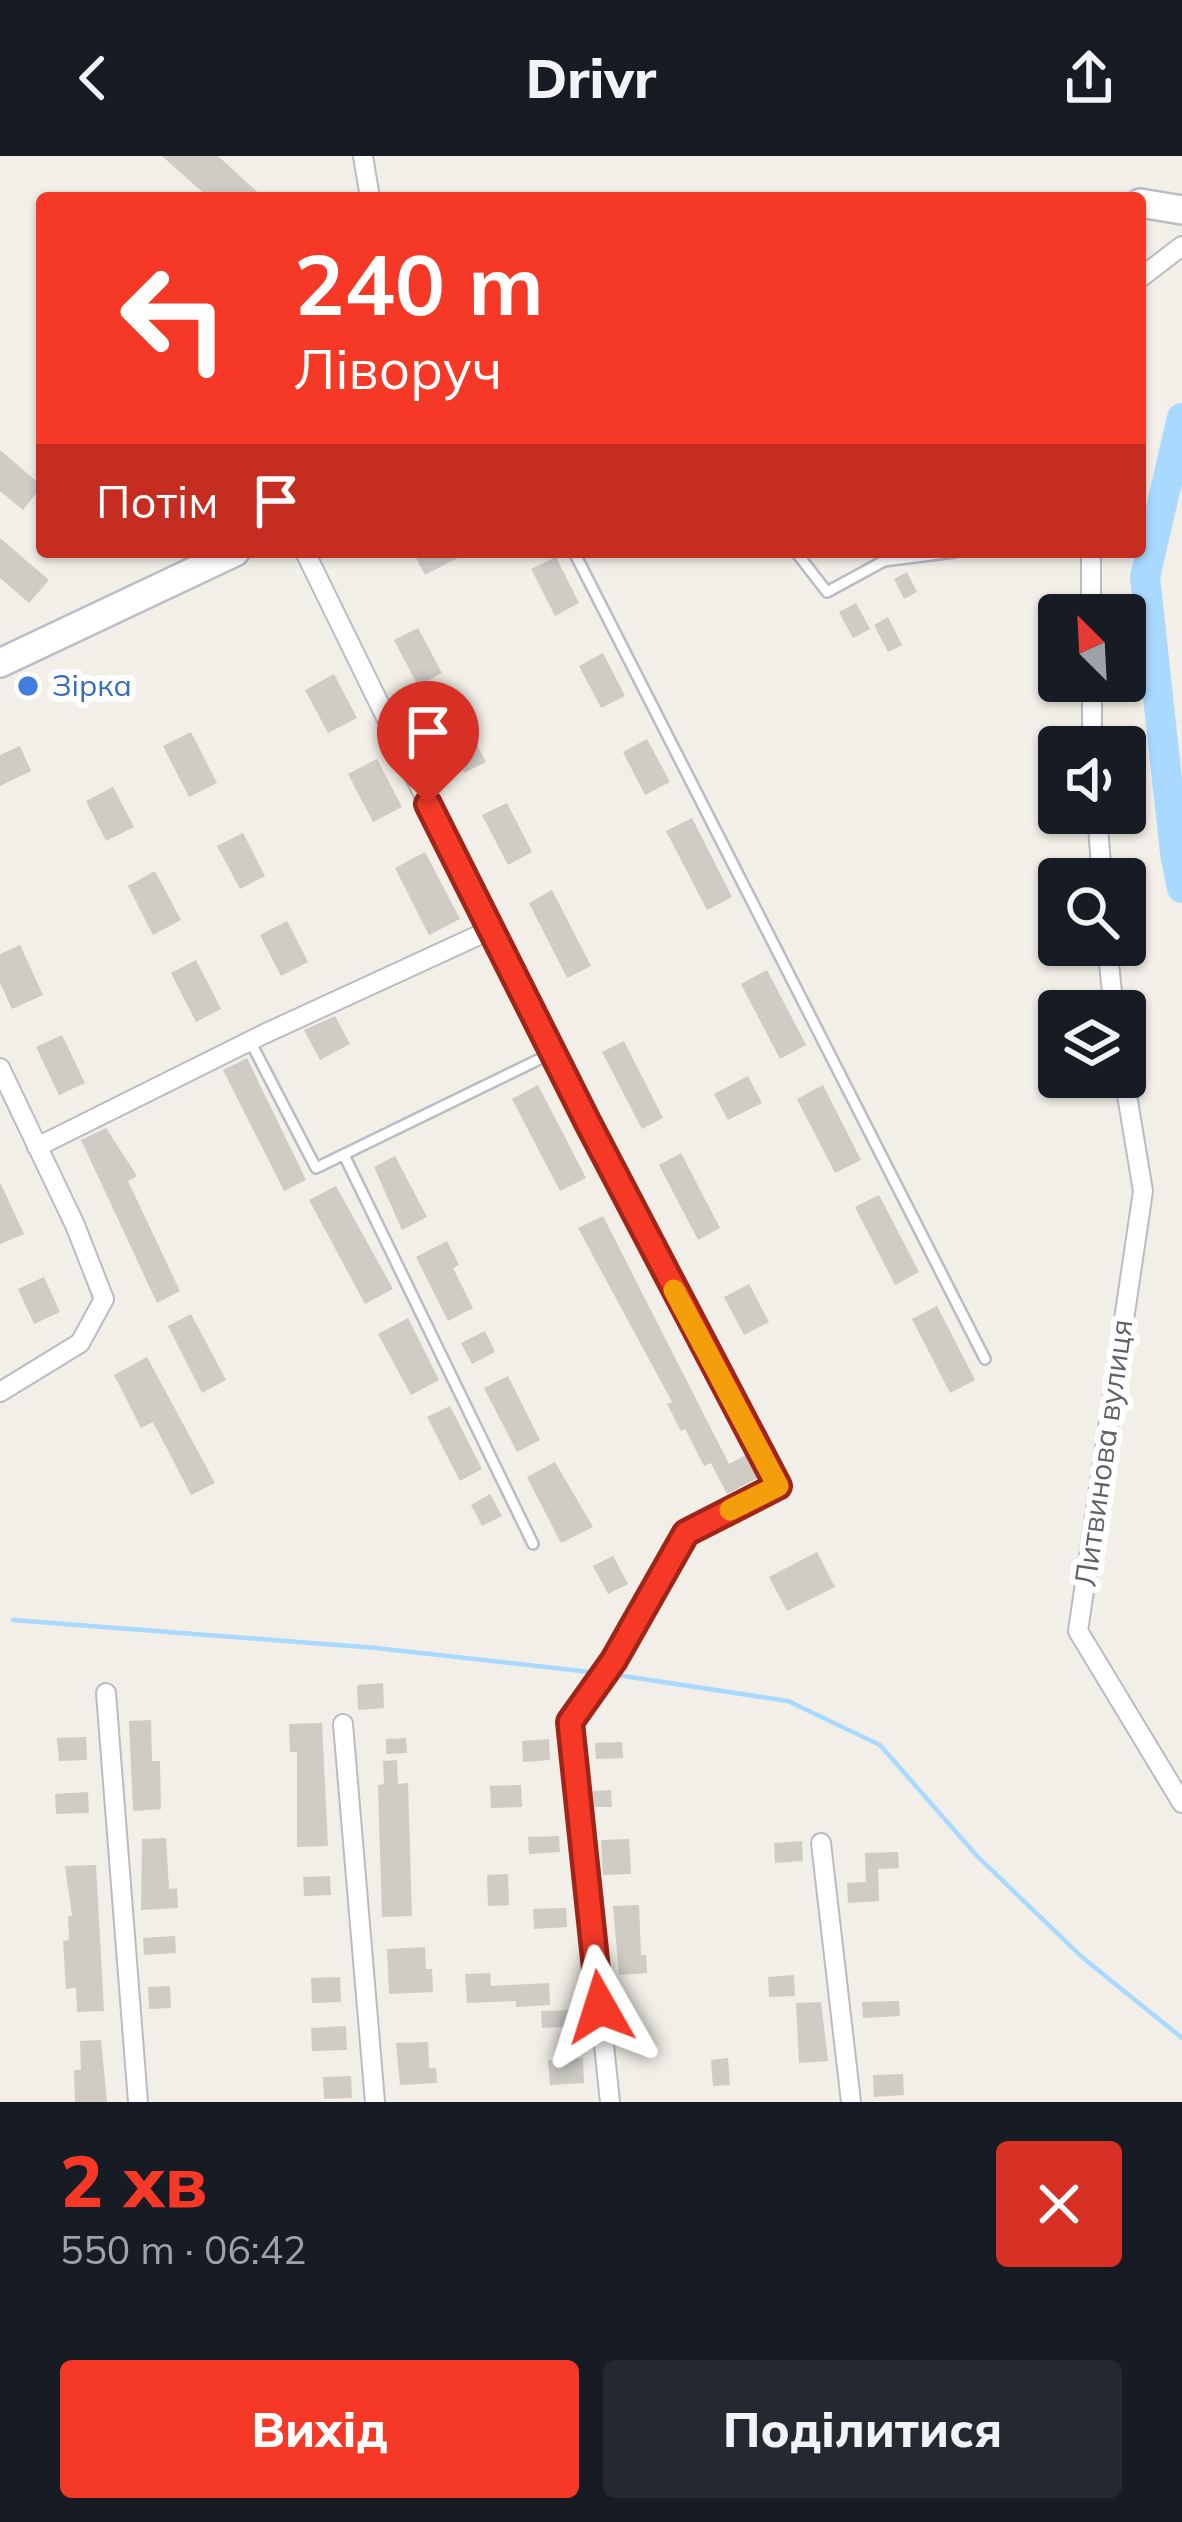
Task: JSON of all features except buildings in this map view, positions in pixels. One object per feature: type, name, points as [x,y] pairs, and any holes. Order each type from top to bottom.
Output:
[{"type":"street","points":[[363,156],[369,192]]},
{"type":"street","points":[[1146,204],[1182,210]]},
{"type":"street","points":[[1146,273],[1182,246]]},
{"type":"street","points":[[0,663],[222,558]]},
{"type":"street","points":[[308,558],[552,1054],[778,1486],[686,1533],[614,1660],[570,1722],[610,2102]]},
{"type":"street","points":[[1091,558],[1091,594]]},
{"type":"street","points":[[37,1148],[250,1041],[490,930]]},
{"type":"street","points":[[0,1069],[76,1225],[104,1299],[80,1343],[0,1393]]},
{"type":"street","name":"Литвинова вулиця","points":[[1128,1098],[1143,1191],[1078,1631],[1182,1803]]},
{"type":"street","points":[[106,1693],[138,2102]]},
{"type":"street","points":[[343,1724],[375,2102]]},
{"type":"street","points":[[821,1843],[851,2102]]},
{"type":"lane","points":[[577,558],[985,1359]]},
{"type":"lane","points":[[801,558],[827,592],[884,560],[902,558]]},
{"type":"lane","points":[[250,1041],[316,1168],[552,1054]]},
{"type":"lane","points":[[344,1155],[533,1544]]},
{"type":"waterway","points":[[1182,418],[1145,577],[1182,888]]},
{"type":"waterway","points":[[13,1620],[376,1648],[599,1673]]},
{"type":"waterway","points":[[610,1674],[788,1701],[880,1745],[977,1856],[1082,1957],[1182,2038]]},
{"type":"slow traffic","points":[[674,1290],[778,1486],[730,1510]]},
{"type":"place","name":"Зірка","points":[[28,686]]},
{"type":"route","points":[[428,804],[778,1486],[686,1533],[614,1660],[570,1722],[600,2007]]}]
